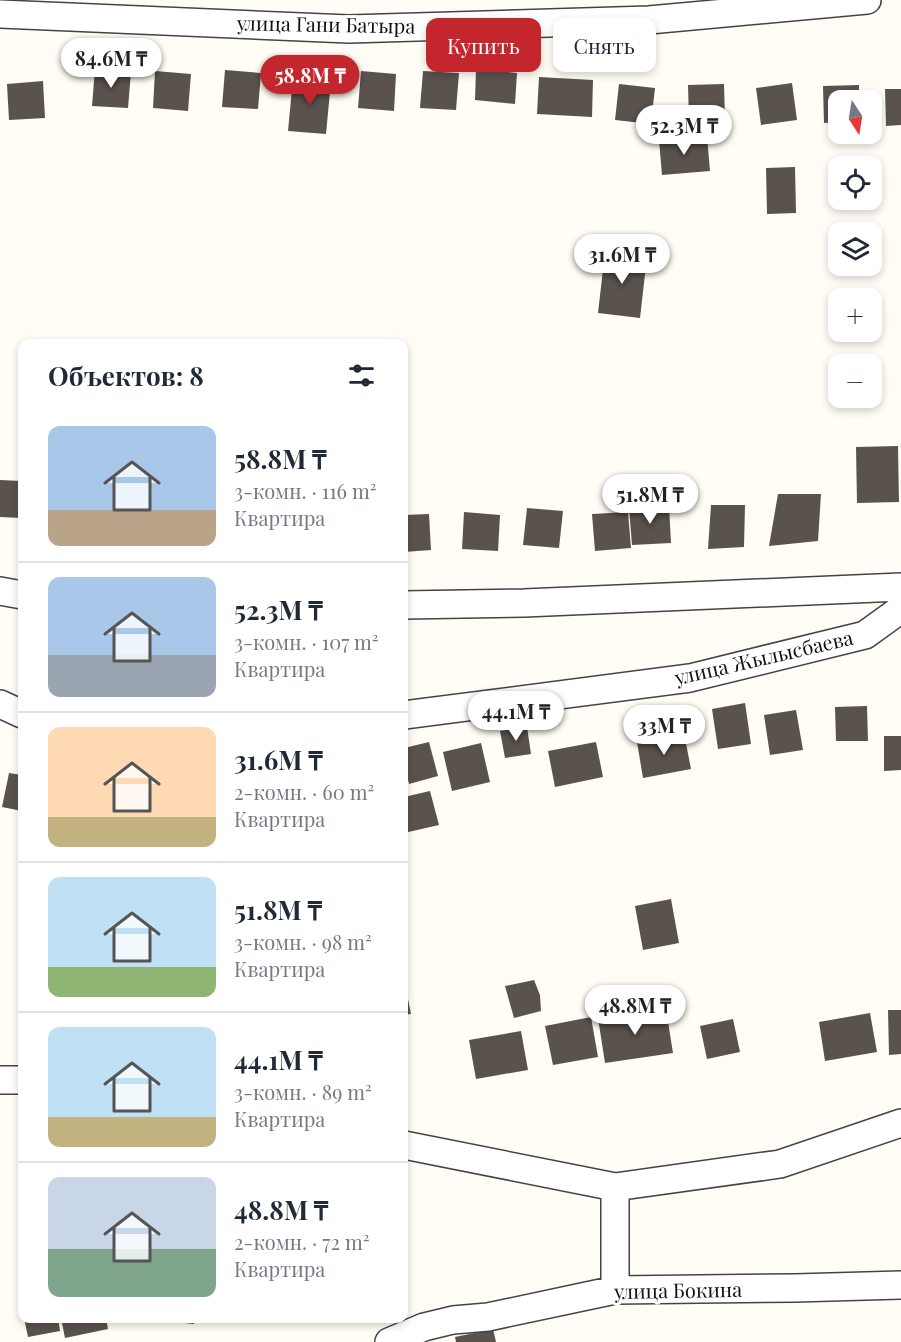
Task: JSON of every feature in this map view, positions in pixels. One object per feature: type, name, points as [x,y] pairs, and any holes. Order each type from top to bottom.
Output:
[{"type":"street","name":"улица Гани Батыра","points":[[0,14],[349,29],[649,20],[867,0]]},
{"type":"street","points":[[408,605],[524,603],[901,586]]},
{"type":"street","points":[[0,591],[18,594]]},
{"type":"street","name":"улица Жылысбаева","points":[[408,714],[690,678],[865,635],[901,609]]},
{"type":"street","points":[[0,704],[18,712]]},
{"type":"street","points":[[0,1080],[18,1080]]},
{"type":"street","points":[[408,1146],[615,1187],[780,1164],[901,1123]]},
{"type":"street","points":[[615,1187],[615,1290]]},
{"type":"street","name":"улица Бокина","points":[[389,1342],[424,1327],[453,1320],[488,1317],[615,1290],[901,1285]]},
{"type":"building","points":[[95,69],[131,72],[128,108],[92,106]]},
{"type":"building","points":[[225,70],[261,73],[258,109],[222,107]]},
{"type":"building","points":[[155,71],[191,74],[188,111],[153,108]]},
{"type":"building","points":[[361,71],[396,74],[394,111],[358,108]]},
{"type":"building","points":[[423,71],[459,73],[456,110],[420,108]]},
{"type":"building","points":[[476,72],[517,73],[515,104],[475,100]]},
{"type":"building","points":[[539,77],[593,80],[592,117],[537,114]]},
{"type":"building","points":[[293,78],[331,81],[326,134],[288,131]]},
{"type":"building","points":[[43,81],[45,118],[9,120],[7,84]]},
{"type":"building","points":[[792,83],[797,120],[761,125],[756,88]]},
{"type":"building","points":[[619,84],[655,88],[651,124],[615,120]]},
{"type":"building","points":[[724,84],[725,120],[689,121],[688,85]]},
{"type":"building","points":[[859,85],[859,90],[828,90],[828,123],[824,123],[823,86]]},
{"type":"building","points":[[885,89],[901,89],[901,125],[886,126]]},
{"type":"building","points":[[707,136],[710,171],[662,175],[659,140]]},
{"type":"building","points":[[795,167],[796,213],[767,214],[766,168]]},
{"type":"building","points":[[605,252],[647,257],[640,318],[598,313]]},
{"type":"building","points":[[898,446],[899,502],[857,503],[856,447]]},
{"type":"building","points":[[0,480],[18,481],[18,518],[0,517]]},
{"type":"building","points":[[778,494],[821,494],[818,541],[769,546]]},
{"type":"building","points":[[711,505],[745,505],[744,547],[708,549]]},
{"type":"building","points":[[669,506],[671,543],[632,545],[629,508]]},
{"type":"building","points":[[527,508],[563,511],[559,548],[523,545]]},
{"type":"building","points":[[464,512],[500,515],[498,551],[462,549]]},
{"type":"building","points":[[628,512],[631,548],[595,551],[592,514]]},
{"type":"building","points":[[429,514],[431,550],[408,552],[408,515]]},
{"type":"building","points":[[745,703],[751,744],[718,749],[712,709]]},
{"type":"building","points":[[867,706],[868,741],[836,741],[835,707]]},
{"type":"building","points":[[796,710],[803,750],[770,755],[764,715]]},
{"type":"building","points":[[527,727],[531,754],[505,758],[500,731]]},
{"type":"building","points":[[684,733],[691,769],[643,778],[637,742]]},
{"type":"building","points":[[884,736],[901,736],[901,770],[884,771]]},
{"type":"building","points":[[429,742],[438,776],[409,784],[408,747]]},
{"type":"building","points":[[596,742],[603,777],[555,787],[548,751]]},
{"type":"building","points":[[481,743],[490,782],[452,791],[443,752]]},
{"type":"building","points":[[9,773],[18,774],[18,810],[2,807]]},
{"type":"building","points":[[430,791],[439,825],[408,832],[408,796]]},
{"type":"building","points":[[671,899],[679,943],[643,950],[635,906]]},
{"type":"building","points":[[534,980],[540,995],[541,1011],[514,1018],[505,986]]},
{"type":"building","points":[[408,999],[411,1014],[408,1014]]},
{"type":"building","points":[[666,1009],[673,1053],[605,1063],[598,1018]]},
{"type":"building","points":[[888,1010],[901,1010],[901,1054],[889,1055]]},
{"type":"building","points":[[870,1013],[877,1052],[825,1061],[819,1022]]},
{"type":"building","points":[[591,1017],[598,1057],[553,1065],[545,1026]]},
{"type":"building","points":[[733,1019],[740,1052],[707,1059],[700,1026]]},
{"type":"building","points":[[521,1031],[528,1070],[476,1079],[469,1040]]},
{"type":"building","points":[[25,1323],[59,1323],[60,1331],[28,1337]]},
{"type":"building","points":[[62,1323],[107,1323],[108,1329],[65,1338]]},
{"type":"building","points":[[493,1329],[496,1342],[456,1342],[455,1337]]}]
